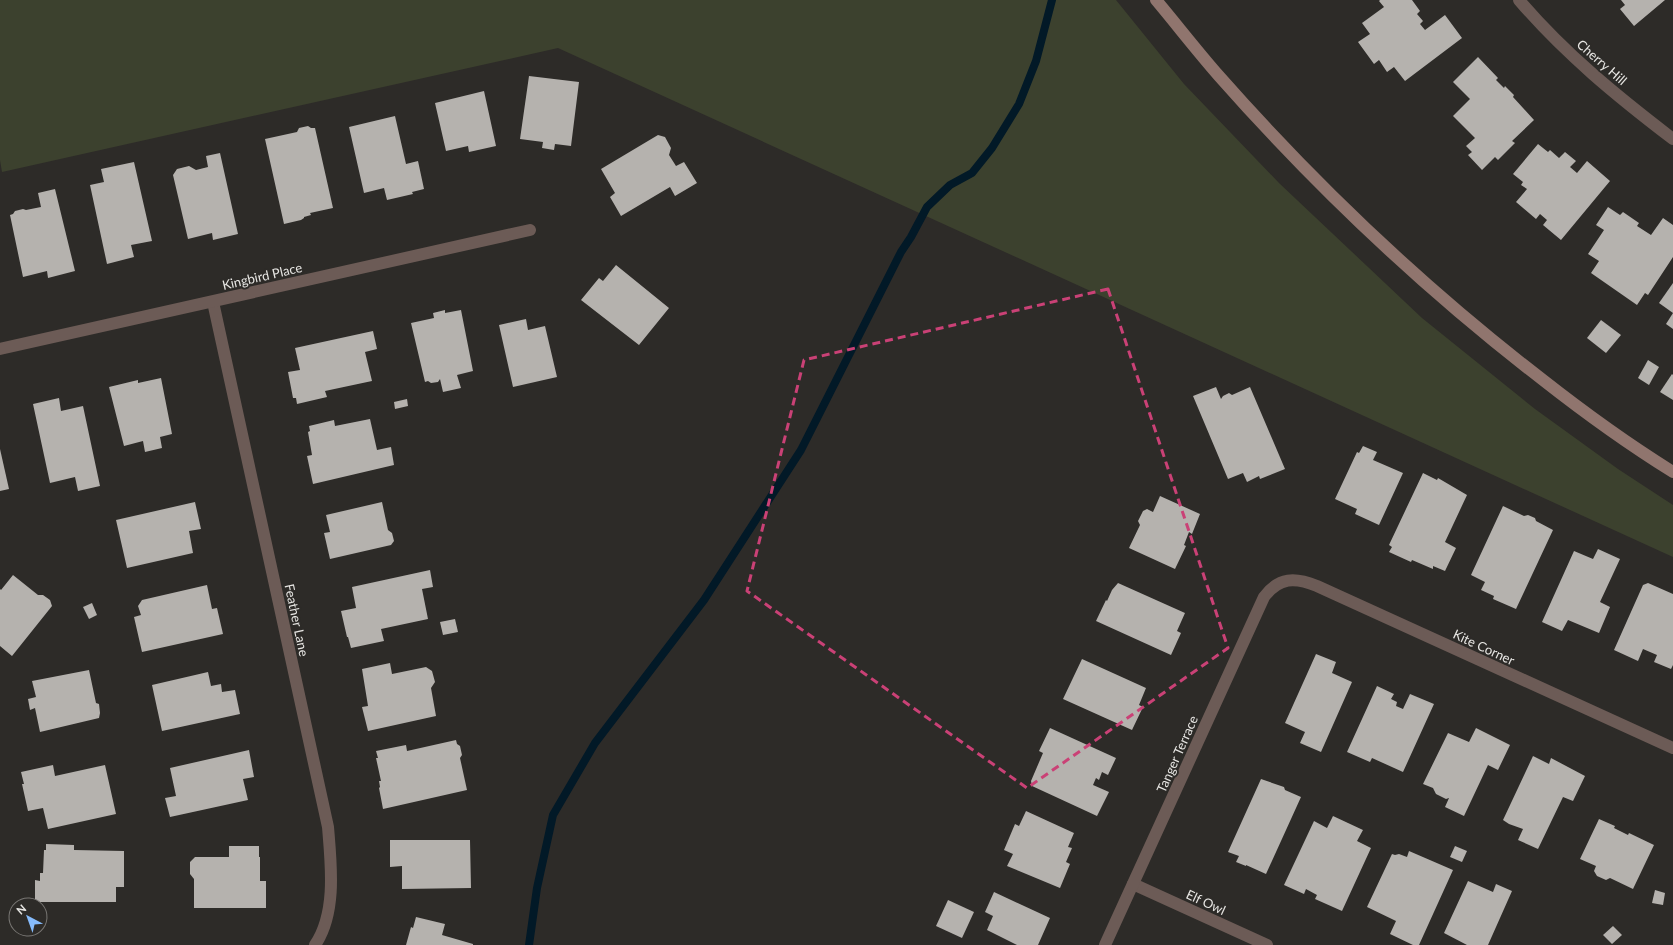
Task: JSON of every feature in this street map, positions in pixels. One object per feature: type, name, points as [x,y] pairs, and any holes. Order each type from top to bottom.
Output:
[{"type":"main road","points":[[1156,0],[1219,76],[1288,150],[1364,226],[1433,290],[1501,348],[1559,392],[1629,445],[1673,472]]},
{"type":"street","name":"Cherry Hill","points":[[1519,0],[1538,23],[1567,51],[1673,139]]},
{"type":"street","name":"Kingbird Place","points":[[0,349],[530,230]]},
{"type":"street","name":"Feather Lane","points":[[213,302],[328,827],[331,874],[330,896],[322,935],[316,945]]},
{"type":"street","name":"Kite Corner","points":[[1282,582],[1299,580],[1316,586],[1673,748]]},
{"type":"street","name":"Tanger Terrace","points":[[1105,945],[1264,597],[1276,585],[1282,582]]},
{"type":"street","name":"Elf Owl","points":[[1133,884],[1267,945]]},
{"type":"highlighted area","points":[[1108,289],[1228,648],[1027,788],[747,591],[804,360]]},
{"type":"green space","points":[[0,0],[1116,0],[1184,84],[1279,183],[1422,318],[1535,409],[1618,469],[1673,505],[1673,557],[558,48],[2,172],[0,160]]},
{"type":"building","points":[[1412,0],[1420,11],[1417,14],[1423,21],[1420,24],[1425,30],[1445,15],[1462,38],[1405,81],[1394,67],[1387,72],[1379,60],[1374,64],[1358,42],[1370,34],[1362,23],[1384,7],[1379,1]]},
{"type":"building","points":[[1621,0],[1665,0],[1634,26],[1620,9],[1625,5]]},
{"type":"building","points":[[1478,57],[1498,78],[1496,80],[1514,95],[1513,97],[1534,120],[1512,141],[1515,143],[1498,160],[1495,157],[1482,170],[1468,155],[1472,152],[1466,146],[1475,138],[1453,116],[1470,99],[1453,82]]},
{"type":"building","points":[[529,76],[579,82],[571,146],[555,144],[554,150],[542,148],[543,142],[520,139]]},
{"type":"building","points":[[484,91],[496,146],[469,152],[468,146],[446,151],[435,103]]},
{"type":"building","points":[[395,116],[406,164],[418,161],[424,189],[412,192],[413,194],[387,200],[384,188],[364,193],[349,127]]},
{"type":"building","points":[[308,126],[315,128],[333,208],[310,213],[311,215],[304,217],[301,220],[284,224],[265,139],[297,132],[299,128]]},
{"type":"building","points":[[658,135],[665,137],[671,148],[669,155],[676,166],[684,162],[697,183],[675,196],[670,187],[621,216],[610,197],[615,193],[601,169]]},
{"type":"building","points":[[1538,144],[1548,152],[1550,150],[1559,158],[1565,152],[1576,161],[1570,167],[1577,173],[1587,161],[1610,181],[1561,240],[1543,225],[1547,220],[1540,214],[1536,219],[1516,202],[1527,189],[1521,185],[1523,182],[1513,174]]},
{"type":"building","points":[[220,153],[238,234],[213,240],[212,233],[188,239],[173,175],[177,169],[189,166],[196,170],[208,167],[206,156]]},
{"type":"building","points":[[134,162],[152,241],[131,245],[134,257],[107,264],[90,185],[104,182],[101,169]]},
{"type":"building","points":[[55,189],[75,271],[48,278],[47,271],[23,277],[10,215],[15,211],[41,207],[38,193]]},
{"type":"building","points":[[1608,207],[1620,215],[1623,212],[1639,223],[1637,226],[1651,235],[1663,218],[1673,225],[1673,257],[1648,295],[1645,293],[1637,305],[1591,273],[1599,261],[1588,254],[1604,230],[1596,225]]},
{"type":"building","points":[[616,265],[669,308],[639,345],[581,300],[599,278],[603,281]]},
{"type":"building","points":[[1673,283],[1673,313],[1659,303]]},
{"type":"building","points":[[445,310],[445,313],[461,310],[473,371],[457,375],[461,388],[443,392],[440,379],[438,382],[425,382],[411,323],[434,318],[433,313]]},
{"type":"building","points":[[1673,313],[1673,329],[1666,324]]},
{"type":"building","points":[[526,319],[528,330],[545,326],[557,377],[513,387],[499,325]]},
{"type":"building","points":[[1601,320],[1621,335],[1606,353],[1587,338]]},
{"type":"building","points":[[373,331],[377,349],[365,352],[372,381],[325,391],[327,397],[297,404],[296,398],[293,398],[288,372],[300,370],[295,348]]},
{"type":"building","points":[[1648,360],[1659,367],[1649,385],[1638,378]]},
{"type":"building","points":[[1672,374],[1673,375],[1673,400],[1660,392]]},
{"type":"building","points":[[161,378],[172,434],[160,437],[162,448],[145,452],[143,441],[124,446],[109,387],[138,380],[138,383]]},
{"type":"building","points":[[1216,387],[1221,399],[1229,393],[1232,395],[1250,387],[1285,469],[1260,479],[1259,476],[1247,482],[1243,473],[1228,479],[1193,396]]},
{"type":"building","points":[[59,398],[61,411],[83,406],[100,486],[78,491],[75,477],[50,483],[33,404]]},
{"type":"building","points":[[407,399],[408,406],[395,409],[394,402]]},
{"type":"building","points":[[370,419],[377,450],[391,447],[394,465],[313,484],[307,456],[312,455],[308,432],[310,431],[309,426],[334,420],[335,426]]},
{"type":"building","points":[[1363,446],[1377,452],[1373,460],[1403,473],[1379,525],[1355,514],[1357,509],[1335,499],[1357,452],[1359,453]]},
{"type":"building","points":[[0,449],[9,489],[0,491]]},
{"type":"building","points":[[1423,473],[1437,480],[1438,478],[1467,495],[1445,542],[1456,548],[1445,571],[1433,566],[1433,569],[1412,560],[1411,562],[1389,552],[1392,547],[1389,545]]},
{"type":"building","points":[[1160,496],[1200,514],[1192,534],[1189,532],[1184,545],[1186,546],[1175,569],[1129,548],[1140,525],[1138,521],[1143,511],[1147,509],[1153,512]]},
{"type":"building","points":[[195,502],[201,529],[189,531],[193,553],[127,568],[116,520]]},
{"type":"building","points":[[382,502],[388,530],[392,533],[394,541],[391,545],[330,559],[324,533],[330,532],[326,515]]},
{"type":"building","points":[[1503,506],[1524,516],[1528,515],[1535,518],[1536,521],[1553,530],[1516,609],[1493,599],[1494,596],[1481,590],[1485,582],[1471,575]]},
{"type":"building","points":[[1598,549],[1620,559],[1600,602],[1610,607],[1599,633],[1568,620],[1562,631],[1542,622],[1574,551],[1593,559]]},
{"type":"building","points":[[430,570],[433,587],[422,589],[428,619],[381,629],[384,641],[351,648],[341,611],[356,608],[352,587]]},
{"type":"building","points":[[13,575],[38,595],[43,595],[50,600],[52,606],[12,656],[0,646],[0,589],[1,590]]},
{"type":"building","points":[[1118,583],[1185,613],[1177,631],[1181,633],[1171,655],[1096,621],[1106,600],[1107,601],[1112,590]]},
{"type":"building","points":[[1648,583],[1673,594],[1673,665],[1671,669],[1654,662],[1657,655],[1643,649],[1638,661],[1614,650],[1643,585]]},
{"type":"building","points":[[207,585],[212,609],[217,608],[223,634],[142,652],[134,617],[141,615],[138,606],[142,600]]},
{"type":"building","points":[[92,603],[97,615],[89,619],[83,607]]},
{"type":"building","points":[[455,619],[458,632],[443,635],[440,622]]},
{"type":"building","points":[[1316,654],[1336,662],[1332,673],[1352,682],[1321,752],[1300,743],[1305,732],[1285,723]]},
{"type":"building","points":[[1082,659],[1146,688],[1139,705],[1143,707],[1132,730],[1063,699]]},
{"type":"building","points":[[390,663],[392,674],[426,667],[432,671],[435,682],[431,688],[436,716],[368,731],[362,707],[368,706],[362,669]]},
{"type":"building","points":[[89,670],[96,703],[99,704],[99,718],[40,732],[35,708],[30,710],[28,699],[36,697],[32,681]]},
{"type":"building","points":[[208,672],[211,686],[221,684],[222,692],[235,690],[240,714],[162,731],[152,685]]},
{"type":"building","points":[[1377,686],[1394,694],[1391,699],[1397,702],[1396,706],[1403,709],[1410,694],[1434,704],[1403,772],[1372,758],[1370,762],[1347,752]]},
{"type":"building","points":[[1050,728],[1116,758],[1108,775],[1102,772],[1099,780],[1096,778],[1093,785],[1109,792],[1097,816],[1032,786],[1031,781],[1043,753],[1039,751]]},
{"type":"building","points":[[1476,728],[1510,745],[1498,770],[1488,765],[1464,816],[1445,807],[1449,798],[1446,799],[1436,794],[1433,788],[1423,784],[1448,733],[1469,742]]},
{"type":"building","points":[[456,740],[457,744],[460,746],[462,755],[460,758],[467,790],[383,809],[379,788],[379,781],[381,781],[376,751],[406,745],[407,751]]},
{"type":"building","points":[[249,750],[254,777],[243,779],[248,800],[170,817],[165,798],[176,796],[170,768]]},
{"type":"building","points":[[1533,756],[1549,764],[1551,758],[1585,776],[1573,801],[1563,797],[1538,849],[1518,840],[1523,829],[1503,820]]},
{"type":"building","points":[[53,765],[55,776],[105,765],[116,814],[48,829],[43,808],[28,811],[21,772]]},
{"type":"building","points":[[1261,779],[1284,787],[1285,790],[1301,797],[1266,874],[1236,862],[1239,856],[1228,852]]},
{"type":"building","points":[[1026,811],[1074,833],[1068,847],[1072,848],[1066,862],[1070,864],[1060,888],[1007,866],[1013,854],[1004,850],[1015,824],[1019,826]]},
{"type":"building","points":[[1333,816],[1363,830],[1357,841],[1371,848],[1342,911],[1315,899],[1317,895],[1306,889],[1304,894],[1284,885],[1314,821],[1327,828]]},
{"type":"building","points":[[1599,819],[1615,826],[1614,828],[1628,835],[1629,833],[1654,845],[1633,889],[1610,878],[1606,880],[1597,876],[1594,871],[1596,866],[1580,859]]},
{"type":"building","points":[[390,840],[470,840],[471,888],[402,889],[402,866],[390,867]]},
{"type":"building","points":[[46,844],[74,845],[74,850],[124,851],[124,887],[116,887],[116,902],[48,902],[48,897],[35,897],[35,880],[40,881],[40,873],[43,873],[44,850],[46,850]]},
{"type":"building","points":[[229,846],[259,846],[260,881],[266,881],[266,908],[194,908],[194,879],[190,874],[190,862],[195,857],[229,857]]},
{"type":"building","points":[[1455,846],[1467,851],[1462,862],[1450,857]]},
{"type":"building","points":[[1409,851],[1453,870],[1419,945],[1413,945],[1390,934],[1396,921],[1367,907],[1392,854],[1399,854],[1407,857]]},
{"type":"building","points":[[1468,881],[1493,892],[1496,884],[1512,891],[1488,945],[1467,945],[1444,933]]},
{"type":"building","points":[[1655,890],[1665,893],[1663,905],[1652,903]]},
{"type":"building","points":[[994,892],[1050,918],[1038,945],[1017,945],[987,930],[993,916],[985,912]]},
{"type":"building","points":[[948,900],[974,912],[962,938],[936,926]]},
{"type":"building","points":[[416,917],[445,924],[442,935],[473,945],[406,945],[411,927],[413,928]]},
{"type":"building","points":[[1613,926],[1622,935],[1612,944],[1603,935]]},
{"type":"waterway","points":[[529,945],[537,888],[553,815],[595,743],[704,600],[801,450],[901,252],[927,207],[950,185],[972,173],[992,148],[1019,104],[1036,61],[1052,0]]}]
